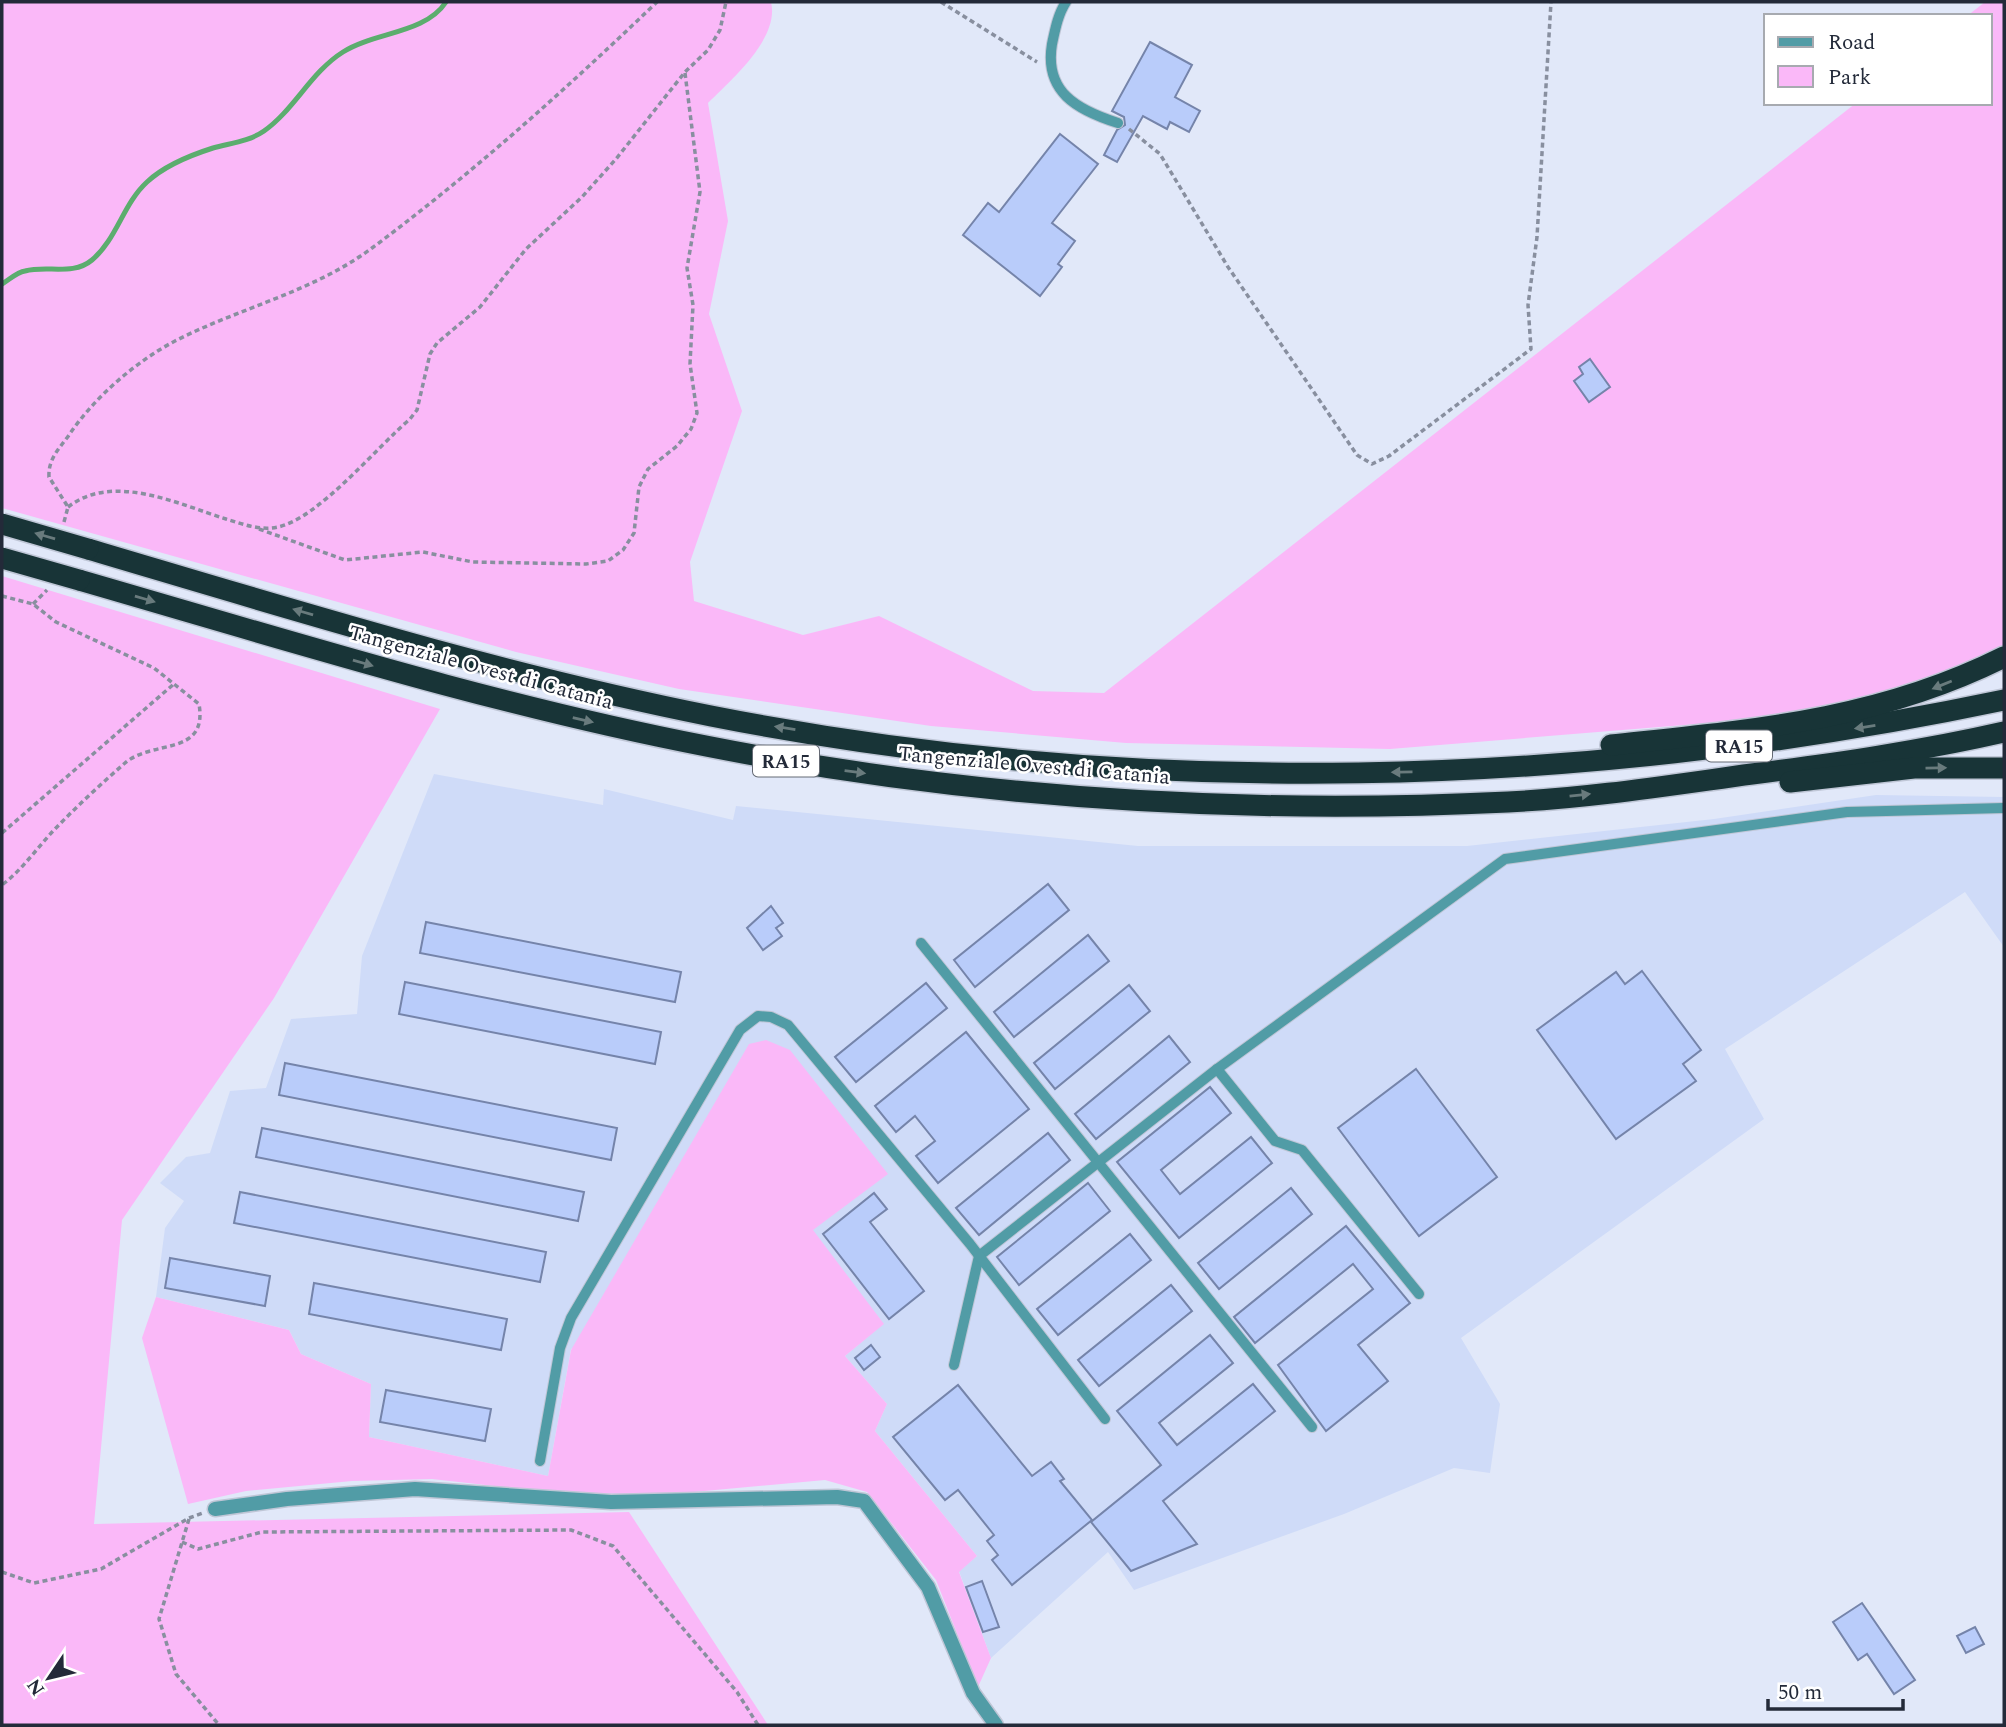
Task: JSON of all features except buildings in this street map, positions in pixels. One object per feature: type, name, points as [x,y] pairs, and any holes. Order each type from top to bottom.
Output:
[{"type":"highway","name":"Tangenziale Ovest di Catania","points":[[2,524],[435,651],[712,716],[842,737],[1097,767],[1301,773],[1471,769],[1622,759],[1778,742],[2004,700]]},
{"type":"highway","name":"Tangenziale Ovest di Catania","points":[[2,558],[453,688],[651,735],[836,770],[1098,799],[1304,806],[1513,802],[1648,788],[1912,753],[2004,732]]},
{"type":"highway","points":[[1471,769],[1571,750],[1820,720],[1872,709],[1929,690],[2004,657]]},
{"type":"highway","points":[[1648,788],[1824,780],[1914,768],[2004,768]]},
{"type":"street","points":[[215,1509],[287,1499],[415,1489],[611,1502],[837,1497],[864,1501],[929,1587],[974,1693],[996,1725]]},
{"type":"lane","points":[[1066,2],[1054,34],[1049,66],[1069,101],[1092,115],[1118,123]]},
{"type":"lane","points":[[954,1365],[979,1256],[1217,1069],[1504,859],[1847,811],[2004,808]]},
{"type":"lane","points":[[921,943],[1312,1427]]},
{"type":"lane","points":[[540,1461],[560,1348],[571,1318],[740,1030],[758,1016],[771,1017],[788,1025],[979,1256],[1105,1419]]},
{"type":"lane","points":[[1217,1069],[1275,1141],[1302,1150],[1419,1294]]},
{"type":"path","points":[[64,526],[68,507],[48,477],[51,459],[84,413],[127,374],[174,342],[300,288],[369,250],[519,132],[657,2]]},
{"type":"path","points":[[257,528],[278,527],[298,519],[345,482],[410,419],[417,410],[427,366],[437,343],[471,317],[526,249],[582,197],[685,72],[708,50],[720,30],[726,2]]},
{"type":"path","points":[[941,2],[1027,58],[1049,66]]},
{"type":"path","points":[[1118,123],[1139,135],[1160,154],[1251,303],[1357,456],[1372,464],[1400,448],[1531,349],[1528,305],[1538,224],[1550,2]]},
{"type":"path","points":[[68,507],[96,491],[148,495],[257,528],[345,560],[423,552],[473,562],[586,564],[608,561],[623,550],[634,533],[639,486],[648,469],[677,446],[691,429],[696,413],[690,364],[693,305],[687,268],[699,192],[685,72]]},
{"type":"path","points":[[33,604],[47,591],[50,580]]},
{"type":"path","points":[[2,596],[33,604],[56,622],[154,668],[176,682],[199,704],[202,719],[197,733],[179,745],[152,750],[128,760],[56,828],[2,885]]},
{"type":"path","points":[[2,833],[176,682]]},
{"type":"path","points":[[2,1572],[34,1583],[101,1569],[189,1518],[215,1509]]},
{"type":"path","points":[[189,1518],[159,1619],[176,1674],[219,1725]]},
{"type":"path","points":[[182,1542],[198,1549],[262,1532],[571,1530],[613,1546],[737,1692],[758,1725]]},
{"type":"shaded area","points":[[434,774],[603,805],[604,789],[733,820],[736,806],[1138,846],[1467,846],[1714,819],[1876,795],[2004,797],[2004,947],[1965,892],[1725,1049],[1764,1119],[1461,1338],[1500,1404],[1490,1473],[1454,1468],[1344,1514],[1134,1590],[1108,1552],[991,1658],[959,1571],[977,1556],[875,1431],[887,1404],[845,1356],[883,1324],[812,1230],[888,1173],[571,1349],[548,1476],[369,1437],[371,1384],[301,1354],[289,1330],[156,1297],[165,1228],[184,1201],[160,1183],[186,1157],[210,1153],[230,1091],[266,1088],[291,1019],[357,1014],[362,956]]},
{"type":"green space","points":[[2,2],[771,2],[772,16],[761,44],[708,103],[728,221],[709,314],[742,411],[690,562],[694,601],[803,635],[879,616],[1033,691],[1104,693],[1853,105],[1992,105],[1992,14],[1970,14],[1985,2],[2004,2],[2004,649],[1873,702],[1758,719],[1390,749],[1126,743],[931,726],[679,689],[516,652],[2,508]]},
{"type":"green space","points":[[2,576],[440,709],[274,998],[122,1220],[94,1524],[629,1512],[768,1725],[2,1725]]},
{"type":"green space","points":[[766,1040],[790,1050],[888,1174],[813,1230],[884,1324],[845,1356],[887,1404],[875,1431],[977,1556],[959,1572],[991,1658],[978,1687],[936,1580],[867,1492],[825,1480],[661,1495],[547,1492],[432,1479],[352,1481],[246,1491],[188,1504],[142,1338],[156,1297],[289,1330],[301,1354],[371,1384],[369,1437],[548,1476],[571,1350],[749,1044]]},
{"type":"waterway","points":[[2,284],[16,274],[33,269],[68,269],[85,265],[101,252],[132,201],[154,176],[196,154],[258,135],[275,122],[321,70],[343,52],[355,45],[412,27],[437,13],[446,2]]}]
